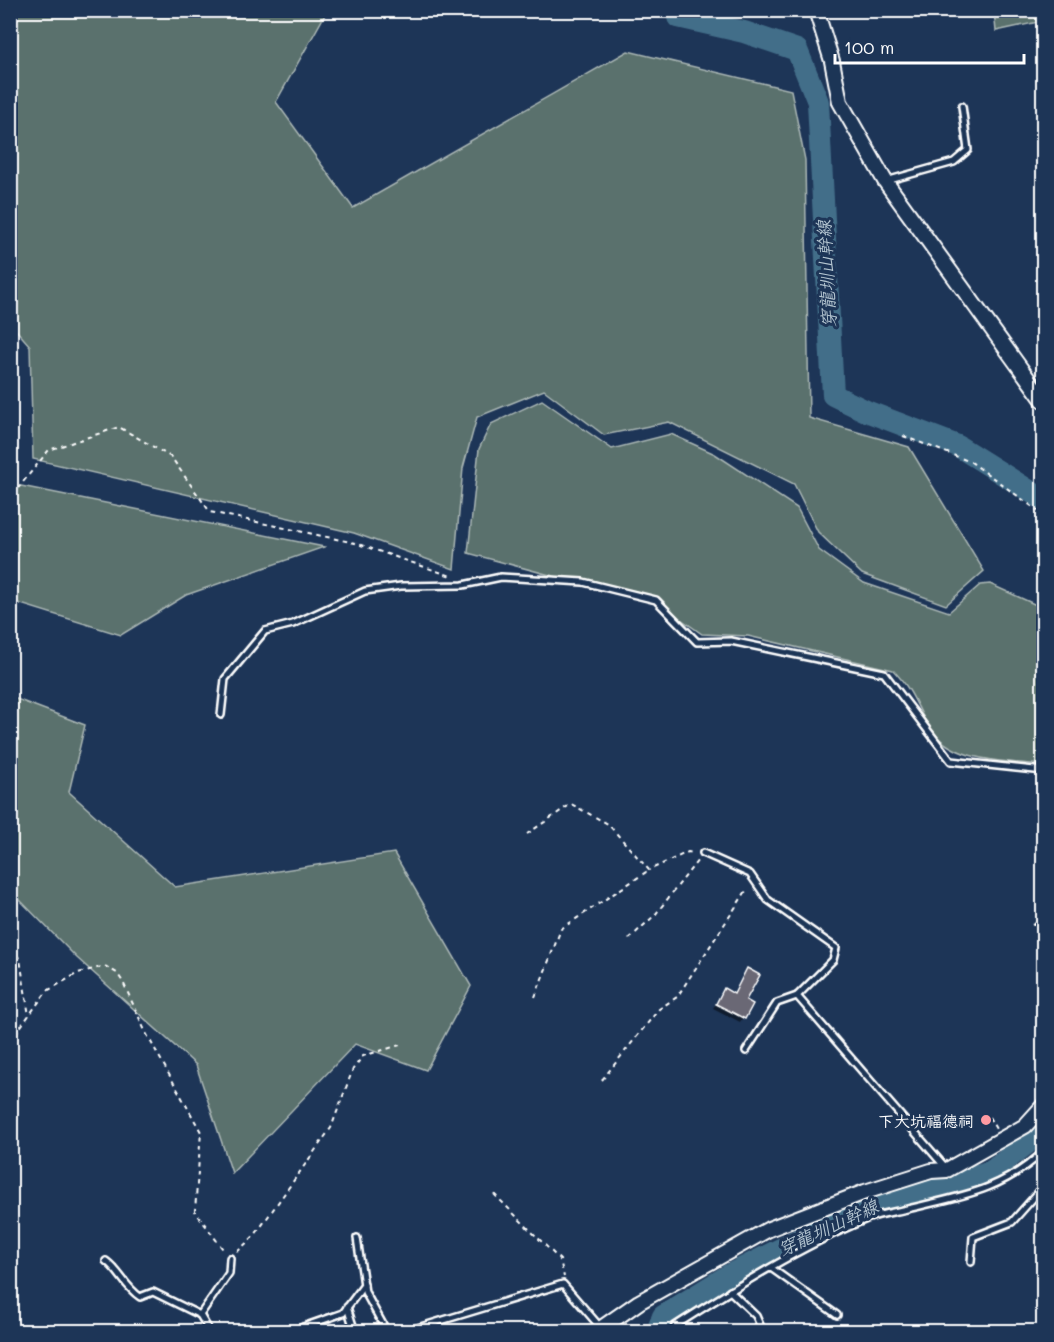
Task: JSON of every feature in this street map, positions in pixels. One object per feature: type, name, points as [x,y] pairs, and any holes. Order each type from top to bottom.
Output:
[{"type":"street","points":[[816,10],[832,61],[840,102],[885,181],[1044,401]]},
{"type":"street","points":[[599,1330],[639,1302],[769,1229],[864,1192],[931,1171],[947,1170],[1024,1126],[1044,1105]]},
{"type":"lane","points":[[885,181],[954,162],[968,150],[962,106]]},
{"type":"lane","points":[[221,715],[225,679],[265,631],[293,624],[365,591],[401,586],[463,585],[501,577],[583,582],[656,600],[697,642],[730,641],[884,673],[951,761],[1044,771]]},
{"type":"lane","points":[[703,853],[750,874],[768,900],[836,948],[833,960],[797,996],[777,1003],[746,1051]]},
{"type":"lane","points":[[797,996],[947,1170]]},
{"type":"lane","points":[[672,1332],[675,1326],[730,1291],[870,1218],[997,1185],[1023,1170],[1044,1151]]},
{"type":"lane","points":[[971,1262],[973,1237],[1012,1222],[1044,1186]]},
{"type":"lane","points":[[357,1238],[365,1292],[387,1332]]},
{"type":"lane","points":[[201,1315],[229,1273],[230,1258]]},
{"type":"lane","points":[[106,1261],[114,1266],[127,1288],[140,1297],[153,1292],[201,1315],[210,1332]]},
{"type":"lane","points":[[771,1268],[837,1315]]},
{"type":"lane","points":[[404,1332],[563,1284],[599,1330],[620,1332]]},
{"type":"lane","points":[[303,1327],[343,1313],[364,1285]]},
{"type":"lane","points":[[730,1291],[756,1316],[763,1332]]},
{"type":"lane","points":[[347,1307],[355,1332]]},
{"type":"path","points":[[10,493],[15,492],[49,450],[119,427],[171,457],[210,513],[355,543],[450,575],[463,585]]},
{"type":"path","points":[[903,436],[971,462],[1044,515]]},
{"type":"path","points":[[527,834],[571,804],[608,825],[649,870]]},
{"type":"path","points":[[535,997],[561,929],[649,870],[688,852],[703,853]]},
{"type":"path","points":[[629,939],[655,915],[703,853]]},
{"type":"path","points":[[602,1080],[658,1009],[677,997],[747,893],[750,874]]},
{"type":"path","points":[[1032,924],[1044,919]]},
{"type":"path","points":[[10,948],[20,959],[29,1016]]},
{"type":"path","points":[[10,1041],[47,991],[78,973],[105,966],[117,973],[146,1034],[201,1132],[195,1211],[230,1258],[255,1235],[331,1128],[353,1069],[363,1056],[400,1045]]},
{"type":"path","points":[[494,1194],[560,1260],[564,1273],[563,1284]]},
{"type":"green space","points":[[10,11],[327,11],[276,102],[353,208],[628,51],[791,90],[805,160],[809,418],[909,447],[984,571],[946,605],[862,574],[818,532],[794,484],[669,422],[604,435],[544,390],[477,417],[463,468],[454,569],[354,533],[33,459],[30,346],[10,323]]},
{"type":"green space","points":[[994,11],[1043,11],[1043,21],[996,31]]},
{"type":"green space","points":[[542,400],[612,449],[671,434],[715,454],[797,508],[819,550],[864,583],[949,612],[980,585],[990,584],[1043,608],[1043,765],[979,758],[949,746],[937,737],[927,724],[909,690],[893,670],[748,636],[702,634],[661,605],[468,553],[479,449],[491,424]]},
{"type":"green space","points":[[21,486],[324,547],[186,595],[121,635],[11,601],[11,493]]},
{"type":"green space","points":[[11,697],[85,725],[69,792],[175,887],[394,853],[471,986],[426,1070],[355,1044],[232,1173],[196,1065],[77,958],[11,891]]},
{"type":"building","points":[[747,968],[760,975],[746,1000],[753,1004],[745,1019],[716,1004],[724,988],[734,994]]},
{"type":"waterway","name":"穿龍圳山幹線","points":[[677,10],[678,17],[744,32],[797,50],[818,102],[833,395],[866,411],[958,446],[1044,500]]},
{"type":"waterway","name":"穿龍圳山幹線","points":[[657,1332],[663,1316],[729,1275],[868,1205],[992,1171],[1044,1130]]},
{"type":"place","name":"下大坑福德祠","points":[[986,1120]]}]
